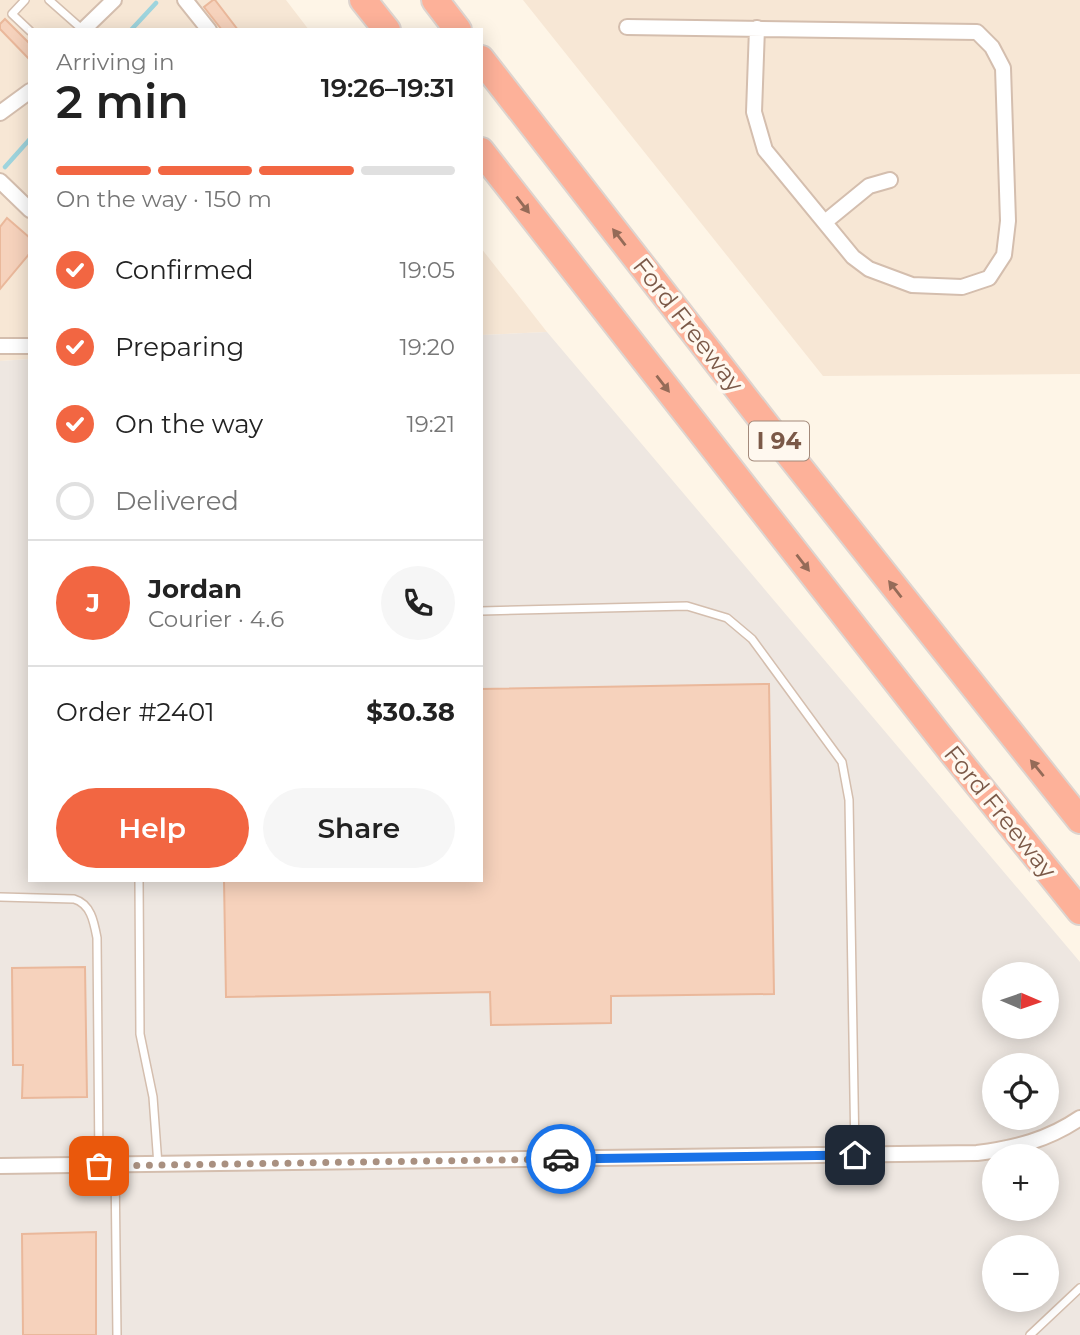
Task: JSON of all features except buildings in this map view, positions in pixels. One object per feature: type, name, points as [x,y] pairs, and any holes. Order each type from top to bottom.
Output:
[{"type":"highway","points":[[363,0],[385,28]]},
{"type":"highway","points":[[435,0],[456,28]]},
{"type":"highway","name":"Ford Freeway","points":[[483,62],[784,448],[1080,821]]},
{"type":"highway","name":"Ford Freeway","points":[[483,154],[942,740],[1080,911]]},
{"type":"street","points":[[85,28],[114,0]]},
{"type":"street","points":[[186,0],[207,28]]},
{"type":"street","points":[[628,27],[757,28],[977,32],[992,47],[1003,68],[1008,221],[1004,255],[989,278],[962,287],[912,285],[869,269],[853,257],[765,150],[754,112],[757,28]]},
{"type":"street","points":[[0,113],[28,92]]},
{"type":"street","points":[[825,222],[869,186],[890,180]]},
{"type":"street","points":[[0,181],[27,203]]},
{"type":"street","points":[[0,346],[28,346]]},
{"type":"street","points":[[0,1166],[977,1153],[1040,1140],[1080,1118]]},
{"type":"lane","points":[[25,0],[12,14],[28,29]]},
{"type":"lane","points":[[49,0],[81,28]]},
{"type":"lane","points":[[483,611],[687,606],[727,618],[752,639],[842,762],[849,800],[855,1155]]},
{"type":"lane","points":[[139,882],[139,1034],[153,1097],[158,1165]]},
{"type":"lane","points":[[0,897],[74,899],[81,901],[92,917],[97,938],[99,1166]]},
{"type":"lane","points":[[115,1166],[117,1335]]},
{"type":"lane","points":[[1030,1335],[1080,1288]]},
{"type":"shaded area","points":[[0,0],[286,0],[307,28],[28,28],[28,359],[0,361]]},
{"type":"shaded area","points":[[523,0],[1080,0],[1080,374],[823,376]]},
{"type":"shaded area","points":[[483,251],[547,332],[483,335]]},
{"type":"shaded area","points":[[547,332],[1080,962],[1080,1335],[0,1335],[0,361],[28,359],[28,882],[483,882],[483,335]]},
{"type":"waterway","points":[[133,28],[156,3]]},
{"type":"waterway","points":[[5,167],[28,141]]},
{"type":"way so far","points":[[99,1166],[561,1159]]},
{"type":"route","points":[[561,1159],[855,1155]]}]
